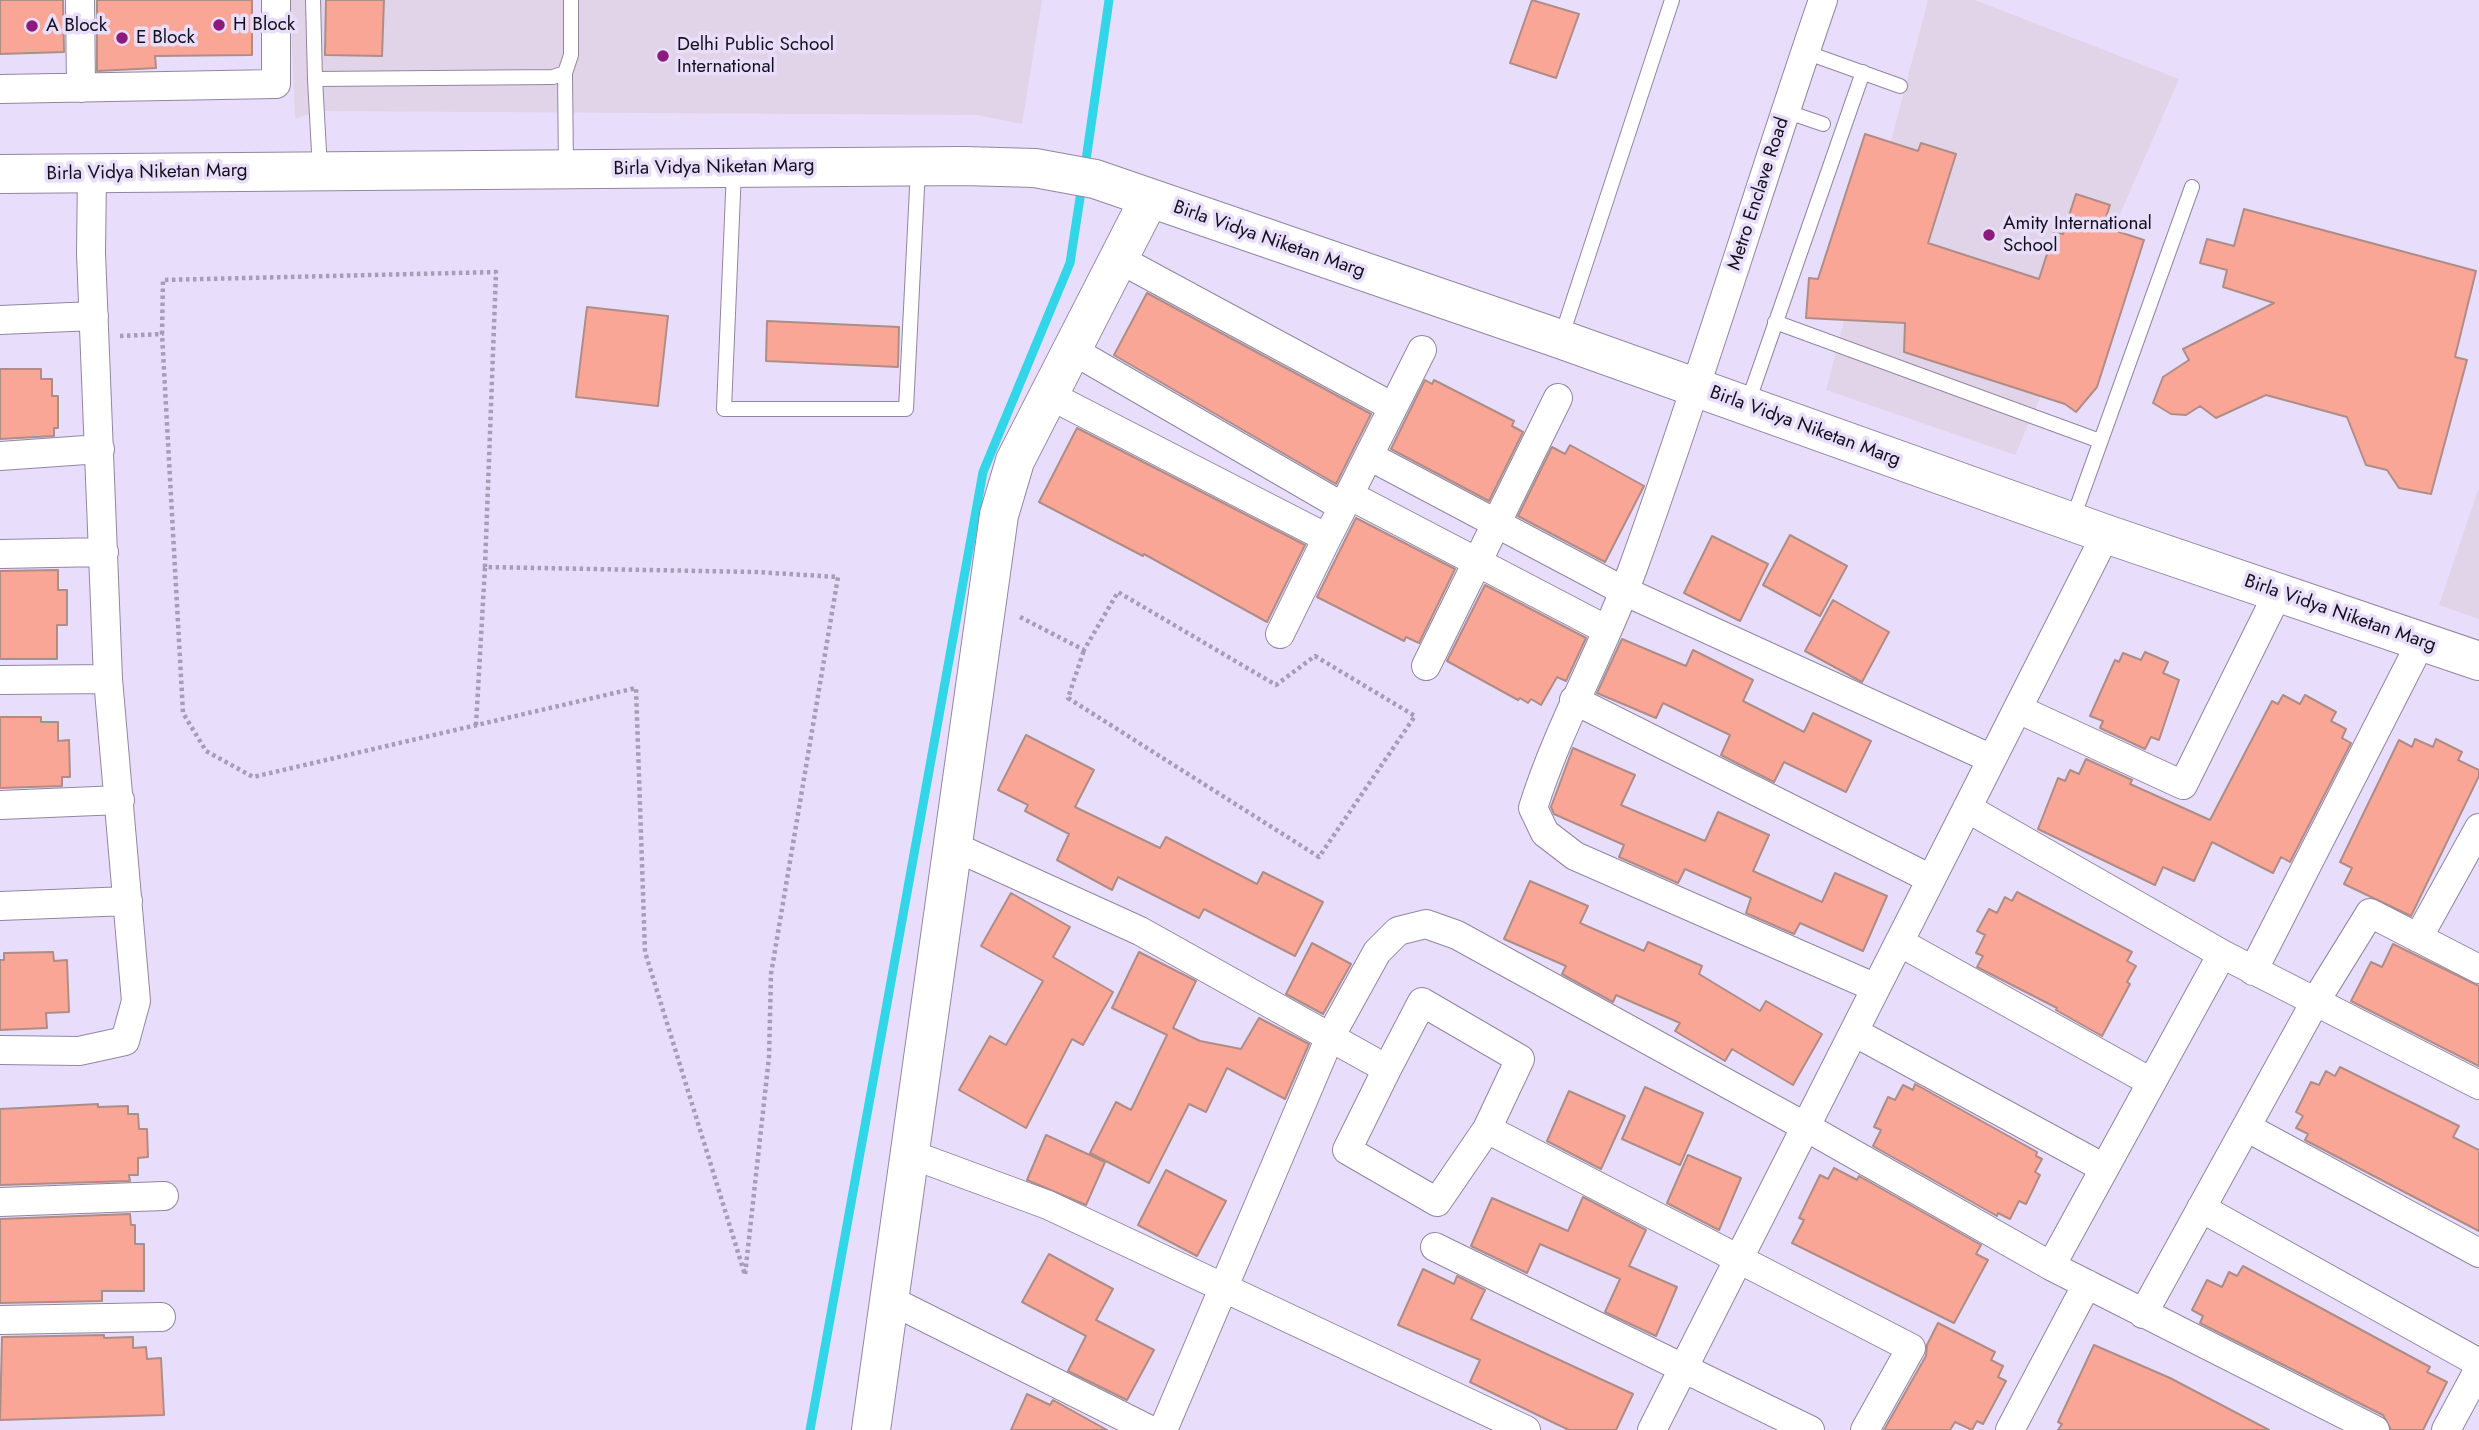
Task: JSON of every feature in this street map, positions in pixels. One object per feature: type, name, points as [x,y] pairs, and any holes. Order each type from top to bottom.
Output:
[{"type":"street","points":[[79,0],[81,88]]},
{"type":"street","points":[[0,89],[276,84],[276,0]]},
{"type":"street","name":"Metro Enclave Road","points":[[1823,0],[1697,389],[1625,591],[1574,700],[1545,770],[1533,808],[1545,833],[1575,856],[1876,988]]},
{"type":"street","name":"Birla Vidya Niketan Marg","points":[[0,174],[918,166],[1035,168],[1095,179],[1560,339],[2089,528],[2479,661]]},
{"type":"street","points":[[0,1050],[79,1051],[125,1041],[136,1001],[108,679],[92,174]]},
{"type":"street","points":[[871,1430],[999,515],[1016,461],[1149,199]]},
{"type":"street","points":[[1119,259],[1393,407]]},
{"type":"street","points":[[0,320],[95,327]]},
{"type":"street","points":[[1072,350],[1346,501],[1479,562],[1607,630]]},
{"type":"street","points":[[1280,634],[1422,351]]},
{"type":"street","points":[[1049,395],[1327,538]]},
{"type":"street","points":[[1426,666],[1558,398]]},
{"type":"street","points":[[0,456],[100,449]]},
{"type":"street","points":[[1368,456],[1625,591],[1992,759]]},
{"type":"street","points":[[1652,1430],[2018,709],[2089,528]]},
{"type":"street","points":[[0,554],[104,552]]},
{"type":"street","points":[[2018,709],[2183,785],[2278,593]]},
{"type":"street","points":[[2253,971],[2421,642]]},
{"type":"street","points":[[0,680],[108,679]]},
{"type":"street","points":[[1574,700],[1931,879]]},
{"type":"street","points":[[0,805],[120,800]]},
{"type":"street","points":[[1967,808],[2253,971],[2479,1085]]},
{"type":"street","points":[[2418,938],[2479,828]]},
{"type":"street","points":[[953,846],[1140,931],[1387,1069]]},
{"type":"street","points":[[0,906],[128,901]]},
{"type":"street","points":[[2143,1314],[2315,1002],[2370,913],[2479,969]]},
{"type":"street","points":[[1163,1430],[1330,1037],[1377,952],[1398,931],[1426,924],[1457,934],[2050,1266],[2375,1430]]},
{"type":"street","points":[[1899,942],[2151,1082]]},
{"type":"street","points":[[2050,1266],[2222,954]]},
{"type":"street","points":[[1422,1002],[1520,1059],[1488,1129],[1437,1202],[1347,1150],[1422,1002]]},
{"type":"street","points":[[1854,1032],[2104,1168]]},
{"type":"street","points":[[2246,1127],[2479,1253]]},
{"type":"street","points":[[1488,1129],[1911,1348],[1865,1430]]},
{"type":"street","points":[[910,1154],[1048,1205],[1526,1430]]},
{"type":"street","points":[[0,1202],[164,1196]]},
{"type":"street","points":[[2201,1208],[2479,1363]]},
{"type":"street","points":[[1435,1247],[1810,1430]]},
{"type":"street","points":[[2010,1430],[2087,1284]]},
{"type":"street","points":[[890,1300],[1150,1430]]},
{"type":"street","points":[[0,1320],[161,1317]]},
{"type":"street","points":[[2446,1430],[2479,1369]]},
{"type":"lane","points":[[313,0],[320,172]]},
{"type":"lane","points":[[566,170],[565,72],[571,55],[571,0]]},
{"type":"lane","points":[[1560,339],[1672,0]]},
{"type":"lane","points":[[1805,52],[1900,86]]},
{"type":"lane","points":[[315,79],[553,77],[565,72]]},
{"type":"lane","points":[[1746,406],[1775,322],[1832,128],[1863,72]]},
{"type":"lane","points":[[1785,111],[1832,128]]},
{"type":"lane","points":[[734,168],[724,409],[906,409],[918,166]]},
{"type":"lane","points":[[2089,528],[2100,441],[2192,187]]},
{"type":"lane","points":[[1775,322],[2100,441]]},
{"type":"path","points":[[476,725],[496,272],[163,280],[162,334],[183,713],[206,751],[253,777],[636,688],[645,952],[745,1275],[769,1057],[771,974],[838,577],[757,572],[485,567]]},
{"type":"path","points":[[95,327],[162,334]]},
{"type":"path","points":[[1118,592],[1276,685],[1315,656],[1415,716],[1319,857],[1068,698],[1084,650],[1118,592]]},
{"type":"path","points":[[988,601],[1084,650]]},
{"type":"shaded area","name":"Delhi Public School International","points":[[290,0],[1042,0],[1022,124],[977,115],[317,111],[295,119]]},
{"type":"shaded area","name":"Amity International School","points":[[1928,0],[1975,0],[2179,79],[2015,455],[1826,390]]},
{"type":"shaded area","points":[[2479,487],[2479,619],[2439,605]]},
{"type":"building","name":"A Block","points":[[0,0],[63,0],[64,52],[0,54]]},
{"type":"building","points":[[97,0],[252,0],[252,55],[155,56],[156,68],[97,71]]},
{"type":"building","points":[[326,0],[384,0],[382,56],[325,55]]},
{"type":"building","points":[[1532,0],[1579,14],[1556,78],[1510,63]]},
{"type":"building","points":[[1865,134],[1918,151],[1921,143],[1956,154],[1928,243],[2039,279],[2054,232],[2063,234],[2076,194],[2110,205],[2104,223],[2117,227],[2116,231],[2144,240],[2097,387],[2076,412],[2065,404],[1904,352],[1905,323],[1806,318],[1809,278],[1818,279]]},
{"type":"building","points":[[2244,209],[2476,271],[2455,357],[2467,360],[2431,494],[2399,488],[2387,470],[2366,465],[2347,417],[2266,395],[2216,418],[2200,406],[2186,415],[2171,414],[2153,403],[2163,377],[2189,360],[2183,349],[2274,303],[2223,287],[2227,270],[2200,263],[2207,239],[2234,246]]},
{"type":"building","points":[[1147,293],[1371,414],[1336,484],[1114,355]]},
{"type":"building","points":[[587,307],[668,316],[658,406],[576,397]]},
{"type":"building","points":[[767,321],[899,327],[898,367],[766,361]]},
{"type":"building","points":[[0,369],[41,369],[41,379],[52,379],[52,396],[58,396],[58,428],[54,428],[54,436],[0,439]]},
{"type":"building","points":[[1425,380],[1432,384],[1434,380],[1514,421],[1512,426],[1523,432],[1489,501],[1391,449]]},
{"type":"building","points":[[1077,428],[1305,545],[1267,622],[1144,554],[1143,556],[1039,502]]},
{"type":"building","points":[[1570,445],[1644,486],[1605,562],[1518,516],[1552,447],[1565,454]]},
{"type":"building","points":[[1356,518],[1455,569],[1419,643],[1406,637],[1404,641],[1317,597]]},
{"type":"building","points":[[1790,535],[1847,566],[1820,616],[1763,585]]},
{"type":"building","points":[[1712,536],[1768,564],[1740,621],[1684,593]]},
{"type":"building","points":[[58,570],[58,590],[67,590],[67,625],[57,625],[57,659],[0,659],[0,571]]},
{"type":"building","points":[[1485,585],[1586,638],[1566,681],[1557,677],[1541,705],[1531,699],[1528,703],[1520,698],[1518,700],[1447,661]]},
{"type":"building","points":[[1833,600],[1889,632],[1862,682],[1805,651]]},
{"type":"building","points":[[1622,639],[1686,666],[1693,650],[1753,680],[1743,701],[1804,732],[1813,713],[1871,741],[1846,792],[1784,762],[1774,782],[1721,755],[1730,735],[1663,703],[1656,718],[1597,693]]},
{"type":"building","points":[[2145,652],[2168,662],[2163,673],[2179,680],[2159,740],[2151,737],[2145,749],[2100,728],[2103,721],[2090,716],[2115,660],[2119,662],[2123,653],[2141,660]]},
{"type":"building","points":[[2283,695],[2300,704],[2305,695],[2336,712],[2331,721],[2346,729],[2342,738],[2351,743],[2290,862],[2281,857],[2273,873],[2212,842],[2194,881],[2163,867],[2155,885],[2038,829],[2058,778],[2065,781],[2070,770],[2079,774],[2086,759],[2132,780],[2130,784],[2210,820],[2272,701],[2278,704]]},
{"type":"building","points":[[0,717],[41,717],[41,722],[58,722],[58,741],[69,740],[70,777],[62,777],[62,786],[0,788]]},
{"type":"building","points":[[1026,735],[1094,770],[1075,807],[1160,848],[1166,837],[1257,884],[1263,872],[1323,902],[1295,956],[1204,909],[1199,918],[1118,877],[1112,890],[1057,860],[1069,834],[1025,811],[1028,805],[998,790]]},
{"type":"building","points":[[2415,739],[2433,747],[2436,739],[2462,752],[2458,760],[2479,770],[2479,776],[2411,916],[2344,884],[2352,868],[2340,862],[2399,740],[2412,747]]},
{"type":"building","points":[[1573,748],[1635,775],[1621,805],[1705,841],[1718,812],[1769,835],[1753,871],[1822,902],[1835,873],[1887,896],[1863,951],[1800,923],[1794,934],[1746,913],[1751,898],[1685,869],[1678,883],[1619,857],[1624,845],[1554,814],[1551,807]]},
{"type":"building","points":[[1530,881],[1588,906],[1580,923],[1644,951],[1648,942],[1702,966],[1699,974],[1760,1011],[1766,1001],[1822,1034],[1793,1085],[1732,1049],[1725,1061],[1675,1031],[1680,1023],[1616,995],[1613,1002],[1562,974],[1566,966],[1504,939]]},
{"type":"building","points":[[2017,892],[2132,952],[2127,961],[2136,966],[2127,982],[2130,984],[2102,1036],[2056,1010],[2057,1008],[1977,967],[1983,956],[1976,953],[1985,935],[1977,931],[1989,909],[1997,913],[2005,897],[2012,901]]},
{"type":"building","points":[[1011,893],[1070,927],[1053,957],[1113,992],[1083,1045],[1072,1039],[1026,1128],[959,1090],[990,1036],[1006,1045],[1043,981],[981,946]]},
{"type":"building","points":[[1312,943],[1351,964],[1323,1014],[1286,994]]},
{"type":"building","points":[[2393,944],[2479,986],[2479,1066],[2351,1001],[2371,962],[2382,967]]},
{"type":"building","points":[[53,952],[54,961],[67,960],[69,1012],[46,1013],[47,1028],[0,1030],[0,960],[4,960],[4,953]]},
{"type":"building","points":[[1139,952],[1196,981],[1173,1028],[1200,1041],[1241,1049],[1259,1018],[1309,1044],[1285,1099],[1227,1068],[1206,1112],[1189,1104],[1149,1183],[1090,1153],[1116,1102],[1131,1110],[1167,1035],[1112,1008]]},
{"type":"building","points":[[2340,1067],[2459,1126],[2453,1137],[2479,1150],[2479,1231],[2305,1140],[2308,1134],[2296,1128],[2303,1116],[2296,1112],[2311,1082],[2319,1085],[2326,1071],[2335,1076]]},
{"type":"building","points":[[1915,1084],[2037,1152],[2036,1156],[2042,1159],[2035,1172],[2040,1175],[2026,1204],[2019,1201],[2010,1219],[1998,1213],[1997,1216],[1873,1146],[1881,1130],[1874,1127],[1888,1097],[1895,1100],[1903,1085],[1913,1090]]},
{"type":"building","points":[[1645,1087],[1703,1113],[1680,1165],[1622,1139]]},
{"type":"building","points":[[1569,1091],[1625,1116],[1601,1169],[1547,1141]]},
{"type":"building","points":[[98,1104],[98,1107],[128,1106],[128,1114],[138,1114],[139,1129],[147,1129],[148,1157],[138,1158],[138,1175],[129,1175],[130,1181],[0,1185],[0,1109]]},
{"type":"building","points":[[1046,1135],[1105,1162],[1086,1205],[1027,1180]]},
{"type":"building","points":[[1688,1155],[1741,1178],[1719,1230],[1667,1203]]},
{"type":"building","points":[[1834,1168],[1857,1180],[1859,1176],[1981,1245],[1976,1254],[1988,1260],[1954,1323],[1792,1243],[1804,1220],[1799,1218],[1820,1175],[1828,1179]]},
{"type":"building","points":[[1166,1170],[1226,1201],[1197,1256],[1138,1225]]},
{"type":"building","points":[[1583,1197],[1646,1230],[1629,1266],[1677,1287],[1656,1336],[1605,1312],[1620,1279],[1540,1244],[1527,1273],[1471,1246],[1492,1198],[1568,1231]]},
{"type":"building","points":[[130,1214],[131,1225],[135,1225],[135,1244],[144,1244],[144,1291],[102,1291],[102,1301],[0,1303],[0,1219]]},
{"type":"building","points":[[1049,1254],[1113,1289],[1096,1320],[1154,1350],[1127,1400],[1068,1371],[1086,1336],[1022,1302]]},
{"type":"building","points":[[2243,1266],[2430,1367],[2427,1372],[2447,1382],[2423,1430],[2391,1430],[2383,1415],[2200,1323],[2203,1316],[2192,1310],[2207,1280],[2222,1287],[2229,1272],[2237,1276]]},
{"type":"building","points":[[1423,1269],[1454,1284],[1457,1276],[1485,1290],[1471,1319],[1633,1394],[1616,1430],[1569,1430],[1550,1421],[1470,1382],[1480,1360],[1398,1325]]},
{"type":"building","points":[[1938,1323],[1995,1352],[1991,1360],[2003,1366],[1998,1377],[2006,1381],[1983,1424],[1977,1421],[1972,1430],[1955,1422],[1950,1430],[1884,1430],[1926,1356],[1927,1345]]},
{"type":"building","points":[[104,1335],[104,1338],[133,1337],[133,1348],[146,1347],[147,1359],[161,1358],[164,1415],[0,1420],[2,1337]]},
{"type":"building","points":[[2094,1345],[2170,1378],[2269,1430],[2058,1430],[2062,1424],[2058,1422]]},
{"type":"building","points":[[1027,1394],[1050,1405],[1053,1400],[1107,1430],[1011,1430]]},
{"type":"waterway","points":[[1085,167],[1109,0]]},
{"type":"waterway","points":[[810,1430],[983,472],[1070,263],[1082,185]]},
{"type":"place","name":"H Block","points":[[219,25]]},
{"type":"place","name":"A Block","points":[[32,26]]},
{"type":"place","name":"E Block","points":[[122,38]]},
{"type":"place","name":"Delhi Public School International","points":[[663,56]]},
{"type":"place","name":"Amity International School","points":[[1989,235]]}]
